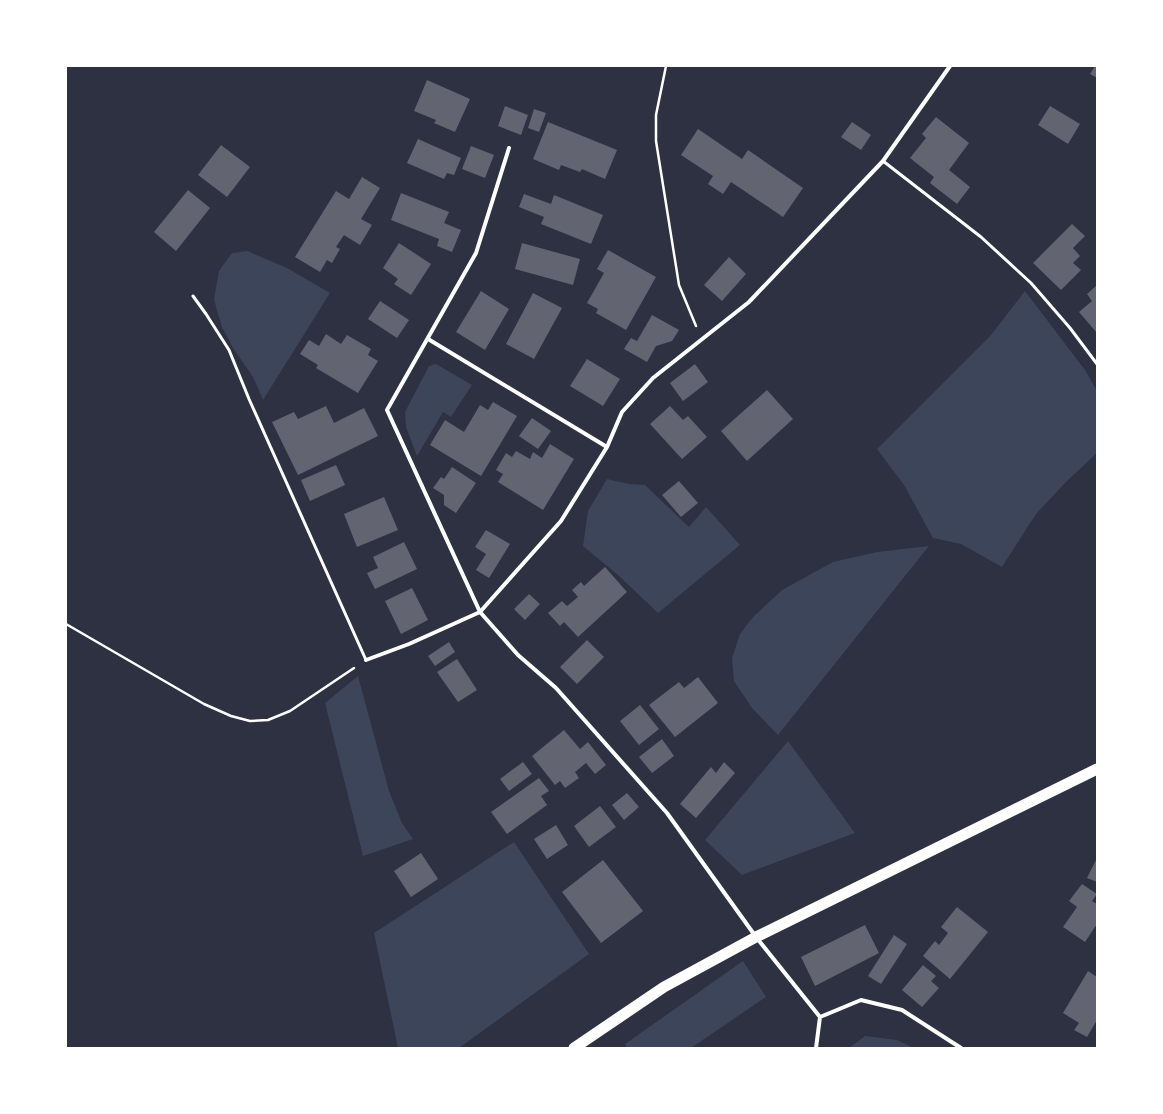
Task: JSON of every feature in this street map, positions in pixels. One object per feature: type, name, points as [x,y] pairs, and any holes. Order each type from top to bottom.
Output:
[{"type":"highway","points":[[574,1048],[664,987],[756,937],[1097,769]]},
{"type":"street","points":[[366,660],[409,644],[480,612],[561,521],[607,447],[622,412],[653,378],[749,302],[883,161],[950,66]]},
{"type":"street","points":[[509,148],[476,253],[387,410],[480,612],[518,655],[556,688],[667,813],[756,937],[820,1017],[816,1048]]},
{"type":"street","points":[[428,339],[607,447]]},
{"type":"street","points":[[820,1017],[861,1000],[902,1010],[961,1048]]},
{"type":"lane","points":[[883,161],[981,237],[1031,283],[1070,328],[1097,364]]},
{"type":"lane","points":[[193,296],[229,350],[255,413],[366,660]]},
{"type":"path","points":[[666,66],[656,115],[658,159],[679,285],[702,339]]},
{"type":"path","points":[[66,624],[204,704],[250,722],[268,720],[290,711],[366,660]]},
{"type":"shaded area","points":[[247,251],[287,268],[330,293],[263,400],[253,377],[233,348],[222,327],[214,299],[219,271],[232,253]]},
{"type":"shaded area","points":[[1025,291],[1085,370],[1097,391],[1097,453],[1066,482],[1036,514],[1002,567],[961,544],[933,538],[904,485],[877,449],[991,335]]},
{"type":"shaded area","points":[[436,364],[472,385],[451,417],[443,412],[417,456],[406,427],[405,412],[429,366]]},
{"type":"shaded area","points":[[607,479],[629,484],[645,485],[689,527],[706,507],[740,545],[658,613],[618,575],[583,546],[588,511]]},
{"type":"shaded area","points":[[929,546],[778,735],[752,708],[734,681],[732,658],[740,634],[753,617],[782,590],[833,562],[877,552]]},
{"type":"shaded area","points":[[358,676],[389,791],[402,823],[413,839],[363,856],[325,703]]},
{"type":"shaded area","points":[[788,741],[855,833],[742,875],[705,840]]},
{"type":"shaded area","points":[[514,842],[589,954],[459,1048],[398,1048],[374,933]]},
{"type":"shaded area","points":[[743,961],[766,997],[691,1048],[627,1048],[625,1044]]},
{"type":"shaded area","points":[[865,1036],[897,1040],[914,1048],[849,1048]]},
{"type":"building","points":[[1095,66],[1097,66],[1097,78],[1090,74]]},
{"type":"building","points":[[427,80],[470,99],[455,132],[434,123],[436,120],[414,111]]},
{"type":"building","points":[[505,106],[528,115],[521,135],[498,126]]},
{"type":"building","points":[[1050,106],[1080,124],[1068,144],[1038,125]]},
{"type":"building","points":[[534,109],[546,113],[539,132],[528,128]]},
{"type":"building","points":[[936,117],[969,143],[949,170],[970,187],[957,204],[930,183],[934,177],[910,158],[926,138],[922,134]]},
{"type":"building","points":[[548,122],[617,150],[605,179],[582,169],[580,172],[561,165],[559,170],[533,159]]},
{"type":"building","points":[[852,122],[871,135],[861,150],[841,137]]},
{"type":"building","points":[[698,129],[742,159],[748,150],[803,188],[783,217],[731,182],[723,194],[708,184],[713,176],[681,155]]},
{"type":"building","points":[[418,139],[461,158],[454,175],[447,173],[444,179],[407,163]]},
{"type":"building","points":[[221,145],[250,167],[227,197],[198,175]]},
{"type":"building","points":[[471,146],[494,155],[485,178],[462,169]]},
{"type":"building","points":[[362,177],[380,188],[361,219],[372,225],[360,245],[344,235],[336,247],[340,249],[332,263],[327,260],[320,272],[295,257],[336,191],[349,199]]},
{"type":"building","points":[[188,190],[210,208],[176,251],[154,232]]},
{"type":"building","points":[[401,193],[449,212],[444,223],[461,230],[452,252],[437,246],[439,239],[391,220]]},
{"type":"building","points":[[524,194],[551,204],[554,195],[603,215],[591,244],[541,224],[544,217],[519,207]]},
{"type":"building","points":[[1072,224],[1085,236],[1073,248],[1080,256],[1073,263],[1081,270],[1061,290],[1033,263]]},
{"type":"building","points":[[399,243],[431,264],[411,295],[394,284],[398,279],[383,268]]},
{"type":"building","points":[[522,243],[580,259],[573,285],[515,269]]},
{"type":"building","points":[[608,250],[656,277],[626,330],[596,313],[598,309],[587,303],[604,273],[597,269]]},
{"type":"building","points":[[729,257],[746,274],[722,301],[704,285]]},
{"type":"building","points":[[1097,285],[1097,333],[1079,312],[1092,301],[1087,294]]},
{"type":"building","points":[[481,291],[509,309],[485,350],[456,332]]},
{"type":"building","points":[[533,293],[562,308],[534,359],[506,344]]},
{"type":"building","points":[[380,301],[409,320],[397,338],[368,319]]},
{"type":"building","points":[[652,315],[679,330],[672,341],[656,346],[647,362],[624,349],[631,338],[637,341]]},
{"type":"building","points":[[326,334],[341,344],[347,335],[371,349],[368,355],[378,361],[358,393],[316,368],[318,365],[300,354],[309,340],[319,346]]},
{"type":"building","points":[[587,359],[620,379],[603,406],[570,386]]},
{"type":"building","points":[[695,364],[708,382],[683,401],[670,383]]},
{"type":"building","points":[[767,390],[793,419],[747,461],[721,431]]},
{"type":"building","points":[[493,402],[517,416],[481,476],[430,445],[445,420],[464,432],[480,405],[488,410]]},
{"type":"building","points":[[326,406],[334,423],[364,408],[378,436],[298,475],[272,422],[294,412],[298,419]]},
{"type":"building","points":[[670,406],[683,420],[688,416],[707,437],[682,459],[650,424]]},
{"type":"building","points":[[532,418],[551,431],[538,449],[519,436]]},
{"type":"building","points":[[550,444],[574,459],[543,510],[498,482],[503,474],[496,470],[506,453],[512,457],[516,451],[530,459],[533,452],[542,458]]},
{"type":"building","points":[[336,465],[345,485],[310,501],[301,480]]},
{"type":"building","points":[[452,467],[476,483],[456,513],[444,505],[444,495],[433,488],[441,477],[444,479]]},
{"type":"building","points":[[679,481],[698,503],[681,517],[662,495]]},
{"type":"building","points":[[384,497],[398,530],[357,547],[344,514]]},
{"type":"building","points":[[486,530],[510,544],[489,578],[476,570],[486,554],[475,547]]},
{"type":"building","points":[[404,542],[417,569],[375,589],[367,573],[378,568],[373,557]]},
{"type":"building","points":[[605,567],[627,592],[578,637],[564,622],[560,626],[548,613],[562,601],[567,606],[578,597],[572,590],[581,582],[584,586]]},
{"type":"building","points":[[412,588],[428,620],[401,634],[385,601]]},
{"type":"building","points":[[529,594],[540,604],[525,620],[514,609]]},
{"type":"building","points":[[587,640],[604,657],[577,684],[560,667]]},
{"type":"building","points":[[449,642],[455,652],[435,666],[428,656]]},
{"type":"building","points":[[457,659],[477,690],[458,702],[437,672]]},
{"type":"building","points":[[698,677],[718,703],[675,737],[649,705],[679,682],[684,688]]},
{"type":"building","points":[[640,705],[659,729],[639,745],[620,721]]},
{"type":"building","points":[[564,730],[580,749],[588,742],[606,765],[595,774],[586,763],[575,772],[579,778],[565,788],[560,781],[555,785],[532,756]]},
{"type":"building","points":[[662,739],[674,756],[652,773],[639,757]]},
{"type":"building","points":[[523,762],[532,774],[509,791],[500,779]]},
{"type":"building","points":[[724,762],[735,773],[696,818],[680,804],[711,767],[716,773]]},
{"type":"building","points":[[539,778],[549,791],[541,796],[547,805],[507,834],[491,812]]},
{"type":"building","points":[[627,793],[639,807],[624,820],[612,805]]},
{"type":"building","points":[[600,806],[616,827],[589,847],[574,826]]},
{"type":"building","points":[[556,825],[568,845],[547,859],[534,839]]},
{"type":"building","points":[[421,853],[438,879],[411,897],[394,871]]},
{"type":"building","points":[[1097,858],[1097,882],[1087,878]]},
{"type":"building","points":[[603,860],[643,911],[601,943],[562,892]]},
{"type":"building","points":[[1082,884],[1097,894],[1092,901],[1097,904],[1097,924],[1085,942],[1063,927],[1077,907],[1069,901]]},
{"type":"building","points":[[957,907],[988,932],[950,979],[923,956],[935,941],[939,945],[948,933],[941,927]]},
{"type":"building","points":[[865,925],[879,953],[815,986],[801,957]]},
{"type":"building","points":[[894,935],[907,944],[881,984],[868,976]]},
{"type":"building","points":[[923,965],[936,976],[931,981],[939,988],[922,1007],[902,990]]},
{"type":"building","points":[[1088,971],[1097,977],[1097,1020],[1087,1037],[1074,1030],[1079,1023],[1063,1013]]}]
